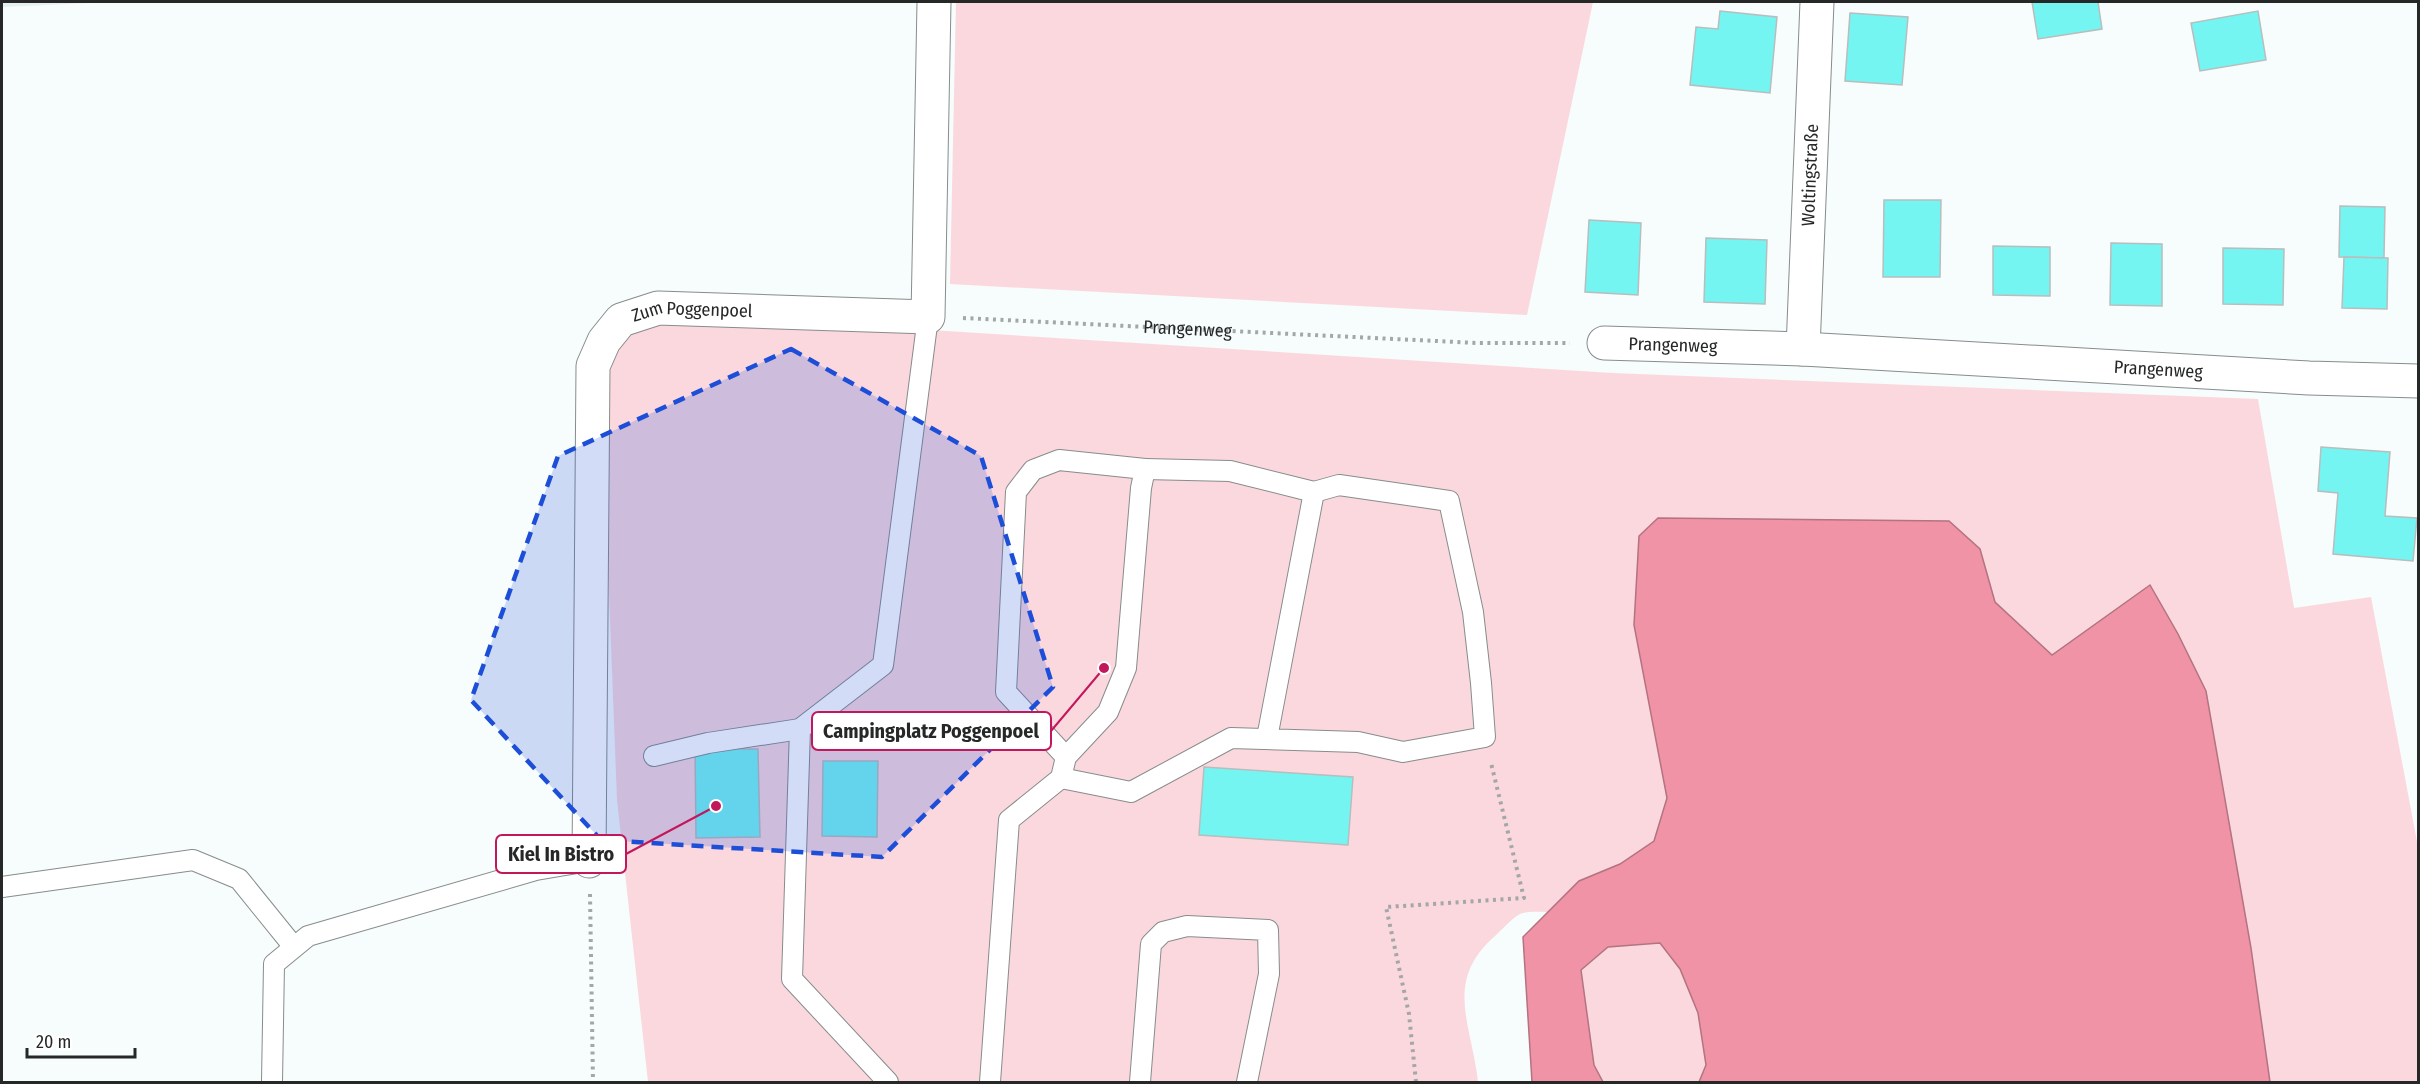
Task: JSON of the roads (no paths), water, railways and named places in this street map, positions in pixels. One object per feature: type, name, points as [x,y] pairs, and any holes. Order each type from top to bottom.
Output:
[{"type":"street","points":[[928,316],[934,2]]},
{"type":"street","name":"Woltingstraße","points":[[1803,349],[1817,2]]},
{"type":"street","name":"Zum Poggenpoel","points":[[589,861],[592,366],[604,341],[621,320],[658,308],[928,316]]},
{"type":"street","name":"Prangenweg","points":[[1604,343],[1803,349],[2297,378],[2418,381]]},
{"type":"lane","points":[[654,756],[708,744],[800,729],[882,665],[928,316]]},
{"type":"lane","points":[[1060,778],[1131,792],[1231,738],[1358,742],[1403,752],[1485,737],[1482,683],[1473,612],[1449,501],[1339,485],[1314,492],[1230,471],[1145,469],[1059,460],[1033,470],[1016,492],[1006,692],[1066,757]]},
{"type":"lane","points":[[990,1083],[1009,820],[1060,778],[1066,757],[1108,712],[1126,668],[1141,488],[1145,469]]},
{"type":"lane","points":[[1267,738],[1314,492]]},
{"type":"lane","points":[[800,729],[792,979],[888,1083]]},
{"type":"lane","points":[[2,887],[193,861],[239,879],[294,947]]},
{"type":"lane","points":[[272,1083],[274,964],[308,936],[536,870],[589,861]]},
{"type":"lane","points":[[1140,1083],[1151,945],[1163,932],[1187,926],[1268,930],[1269,974],[1247,1083]]},
{"type":"place","name":"Campingplatz Poggenpoel","points":[[1104,668]]},
{"type":"place","name":"Kiel In Bistro","points":[[716,806]]}]
